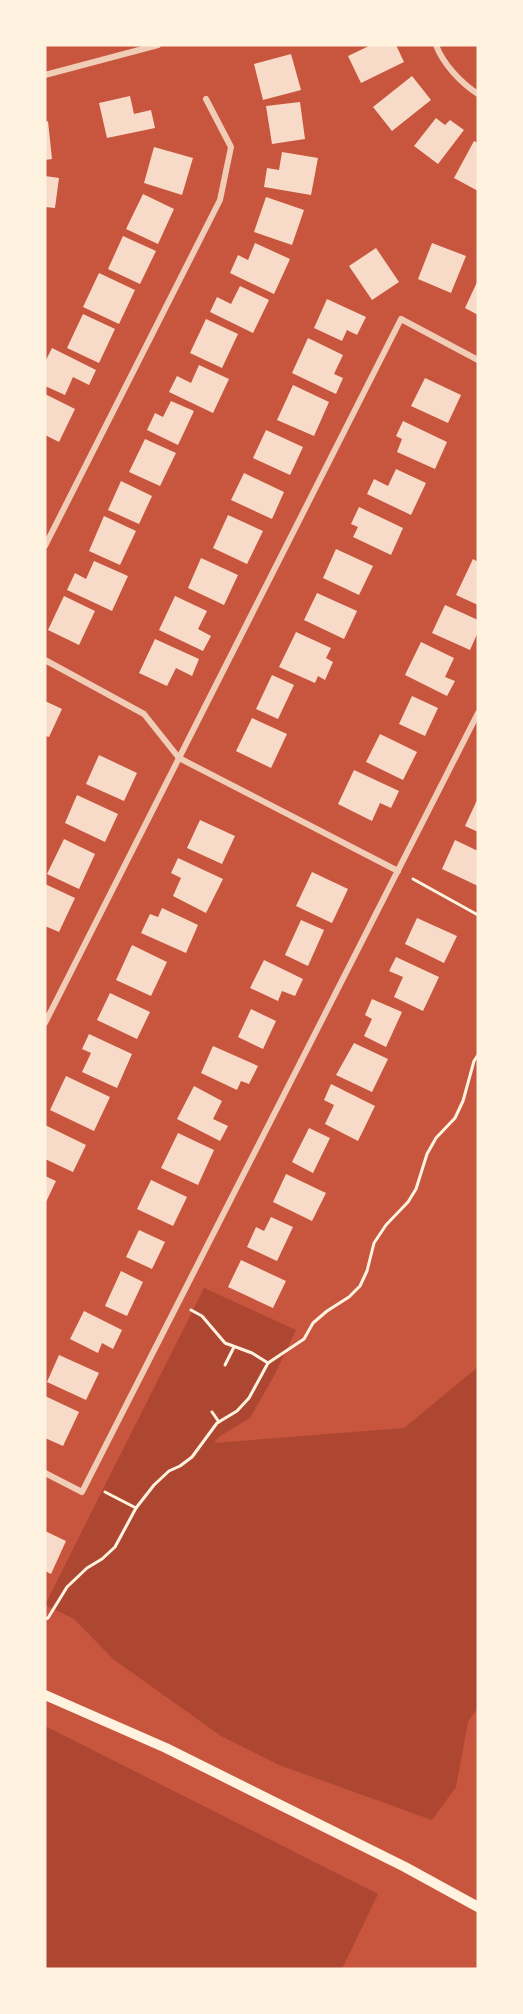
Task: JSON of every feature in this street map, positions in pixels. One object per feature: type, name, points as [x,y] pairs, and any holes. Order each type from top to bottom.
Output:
[{"type":"main road","points":[[45,1695],[166,1748],[405,1867],[478,1907]]},
{"type":"street","points":[[45,75],[158,45]]},
{"type":"street","points":[[436,45],[440,56],[468,87],[478,94]]},
{"type":"street","points":[[45,546],[220,200],[231,147],[206,99]]},
{"type":"street","points":[[45,1023],[400,319],[478,360]]},
{"type":"street","points":[[45,660],[144,714],[179,758],[398,871]]},
{"type":"street","points":[[45,1473],[82,1492],[478,712]]},
{"type":"path","points":[[413,879],[478,915]]},
{"type":"path","points":[[46,1618],[67,1587],[115,1547],[136,1508],[161,1478],[192,1457],[219,1422],[237,1411],[249,1398],[268,1363],[304,1339],[313,1323],[349,1297],[360,1286],[367,1271],[374,1243],[386,1225],[408,1202],[416,1189],[427,1154],[436,1138],[455,1118],[478,1055]]},
{"type":"path","points":[[191,1310],[202,1316],[225,1343],[252,1353],[268,1363]]},
{"type":"path","points":[[225,1365],[234,1347]]},
{"type":"path","points":[[212,1412],[219,1422]]},
{"type":"path","points":[[105,1492],[136,1508]]},
{"type":"shaded area","points":[[204,1288],[296,1330],[274,1376],[250,1418],[220,1436],[214,1443],[404,1428],[478,1367],[478,1707],[468,1722],[456,1787],[432,1820],[279,1765],[221,1736],[113,1659],[74,1619],[45,1605]]},
{"type":"shaded area","points":[[45,1726],[378,1894],[342,1969],[45,1969]]},
{"type":"building","points":[[371,45],[396,45],[404,62],[361,83],[348,56]]},
{"type":"building","points":[[291,54],[301,90],[263,100],[254,64]]},
{"type":"building","points":[[412,76],[431,100],[392,131],[373,107]]},
{"type":"building","points":[[130,96],[134,114],[151,110],[155,128],[107,138],[99,103]]},
{"type":"building","points":[[300,102],[305,139],[272,144],[266,106]]},
{"type":"building","points":[[436,118],[445,125],[450,120],[464,130],[438,164],[414,146]]},
{"type":"building","points":[[48,121],[52,159],[45,160],[45,122]]},
{"type":"building","points":[[474,141],[478,143],[478,191],[454,178]]},
{"type":"building","points":[[154,147],[193,158],[182,195],[144,183]]},
{"type":"building","points":[[282,152],[318,158],[311,195],[264,187],[267,168],[279,170]]},
{"type":"building","points":[[45,176],[59,178],[55,208],[45,207]]},
{"type":"building","points":[[143,194],[174,209],[158,244],[126,229]]},
{"type":"building","points":[[266,197],[304,210],[292,245],[254,232]]},
{"type":"building","points":[[123,236],[156,251],[140,284],[108,269]]},
{"type":"building","points":[[255,243],[290,259],[274,294],[230,273],[238,255],[248,260]]},
{"type":"building","points":[[432,243],[466,256],[451,293],[418,279]]},
{"type":"building","points":[[376,248],[399,282],[372,300],[349,266]]},
{"type":"building","points":[[99,273],[135,290],[119,324],[83,307]]},
{"type":"building","points":[[478,280],[478,315],[465,308]]},
{"type":"building","points":[[240,286],[269,300],[253,333],[210,312],[217,297],[231,304]]},
{"type":"building","points":[[327,299],[366,317],[357,335],[347,330],[342,341],[314,328]]},
{"type":"building","points":[[83,314],[115,329],[99,363],[67,348]]},
{"type":"building","points":[[206,319],[238,334],[222,368],[190,353]]},
{"type":"building","points":[[308,338],[343,355],[334,374],[343,378],[336,394],[292,373]]},
{"type":"building","points":[[52,348],[96,370],[89,385],[73,377],[65,395],[45,386],[45,362]]},
{"type":"building","points":[[199,365],[229,379],[213,413],[169,392],[177,376],[191,383]]},
{"type":"building","points":[[425,378],[461,395],[448,423],[411,406]]},
{"type":"building","points":[[293,385],[329,402],[314,436],[277,420]]},
{"type":"building","points":[[45,394],[75,409],[59,442],[45,435]]},
{"type":"building","points":[[171,401],[194,411],[178,445],[147,430],[155,413],[163,417]]},
{"type":"building","points":[[403,421],[447,442],[435,469],[397,452],[402,439],[396,436]]},
{"type":"building","points":[[266,430],[303,447],[290,475],[253,458]]},
{"type":"building","points":[[145,439],[176,453],[160,486],[129,472]]},
{"type":"building","points":[[396,469],[426,483],[411,515],[367,494],[374,479],[388,486]]},
{"type":"building","points":[[244,473],[284,492],[272,519],[231,500]]},
{"type":"building","points":[[121,481],[152,496],[139,524],[108,510]]},
{"type":"building","points":[[359,507],[403,528],[391,555],[353,537],[358,527],[351,524]]},
{"type":"building","points":[[228,515],[263,531],[247,564],[213,548]]},
{"type":"building","points":[[104,516],[136,531],[120,565],[89,551]]},
{"type":"building","points":[[336,549],[373,566],[359,595],[323,578]]},
{"type":"building","points":[[201,558],[238,575],[224,605],[188,588]]},
{"type":"building","points":[[473,559],[478,562],[478,605],[456,595]]},
{"type":"building","points":[[94,561],[128,576],[112,611],[67,590],[75,573],[86,579]]},
{"type":"building","points":[[317,593],[357,611],[344,639],[304,620]]},
{"type":"building","points":[[64,596],[95,611],[79,645],[48,630]]},
{"type":"building","points":[[175,596],[207,611],[198,629],[211,636],[203,651],[159,630]]},
{"type":"building","points":[[445,605],[478,620],[478,632],[470,650],[432,633]]},
{"type":"building","points":[[296,632],[331,648],[326,658],[333,662],[325,680],[318,676],[315,683],[279,667]]},
{"type":"building","points":[[155,639],[199,659],[192,676],[176,668],[167,686],[139,673]]},
{"type":"building","points":[[421,642],[454,658],[445,677],[455,681],[447,696],[405,675]]},
{"type":"building","points":[[272,675],[294,685],[278,719],[256,709]]},
{"type":"building","points":[[412,696],[438,708],[425,736],[399,724]]},
{"type":"building","points":[[45,701],[62,709],[49,737],[45,736]]},
{"type":"building","points":[[252,718],[287,734],[271,768],[236,751]]},
{"type":"building","points":[[380,734],[417,752],[403,780],[366,762]]},
{"type":"building","points":[[99,755],[137,773],[124,801],[86,784]]},
{"type":"building","points":[[354,770],[399,791],[391,808],[380,803],[372,821],[338,804]]},
{"type":"building","points":[[77,795],[118,814],[105,842],[65,823]]},
{"type":"building","points":[[478,798],[478,832],[465,826]]},
{"type":"building","points":[[200,820],[235,836],[222,864],[187,848]]},
{"type":"building","points":[[64,839],[95,854],[79,889],[47,874]]},
{"type":"building","points":[[455,840],[478,851],[478,886],[442,869]]},
{"type":"building","points":[[178,858],[223,879],[206,913],[173,896],[181,878],[171,873]]},
{"type":"building","points":[[312,872],[348,889],[332,923],[296,906]]},
{"type":"building","points":[[45,884],[75,898],[59,932],[45,926]]},
{"type":"building","points":[[162,908],[198,925],[186,953],[141,933],[150,914],[158,917]]},
{"type":"building","points":[[417,918],[457,936],[444,963],[405,944]]},
{"type":"building","points":[[301,920],[324,930],[308,966],[285,955]]},
{"type":"building","points":[[132,945],[167,962],[151,996],[116,980]]},
{"type":"building","points":[[396,957],[439,977],[423,1011],[394,997],[403,977],[389,971]]},
{"type":"building","points":[[264,960],[303,979],[295,996],[282,991],[278,1001],[250,988]]},
{"type":"building","points":[[110,993],[150,1012],[137,1039],[97,1020]]},
{"type":"building","points":[[372,999],[402,1012],[386,1047],[364,1036],[372,1019],[365,1015]]},
{"type":"building","points":[[251,1009],[276,1021],[263,1049],[238,1037]]},
{"type":"building","points":[[89,1034],[132,1054],[117,1088],[82,1072],[91,1053],[82,1049]]},
{"type":"building","points":[[354,1043],[388,1059],[372,1092],[336,1075]]},
{"type":"building","points":[[213,1046],[258,1066],[249,1084],[241,1081],[237,1090],[201,1073]]},
{"type":"building","points":[[66,1076],[110,1097],[94,1131],[50,1110]]},
{"type":"building","points":[[331,1084],[375,1106],[358,1141],[325,1124],[334,1105],[324,1100]]},
{"type":"building","points":[[194,1086],[222,1101],[213,1119],[228,1126],[220,1141],[177,1119]]},
{"type":"building","points":[[45,1125],[86,1145],[73,1172],[45,1159]]},
{"type":"building","points":[[309,1128],[330,1138],[313,1173],[292,1162]]},
{"type":"building","points":[[178,1133],[214,1150],[198,1185],[161,1168]]},
{"type":"building","points":[[286,1174],[326,1193],[312,1221],[273,1202]]},
{"type":"building","points":[[45,1176],[56,1181],[45,1204]]},
{"type":"building","points":[[151,1180],[187,1197],[173,1226],[137,1209]]},
{"type":"building","points":[[271,1217],[293,1227],[277,1261],[247,1247],[256,1227],[264,1231]]},
{"type":"building","points":[[139,1230],[165,1242],[152,1269],[126,1257]]},
{"type":"building","points":[[241,1260],[286,1281],[273,1308],[228,1287]]},
{"type":"building","points":[[121,1271],[143,1282],[127,1316],[105,1306]]},
{"type":"building","points":[[84,1311],[122,1330],[113,1349],[102,1343],[98,1353],[70,1339]]},
{"type":"building","points":[[59,1355],[99,1373],[86,1400],[47,1382]]},
{"type":"building","points":[[45,1396],[79,1412],[63,1446],[45,1438]]},
{"type":"building","points":[[45,1531],[66,1541],[51,1574],[45,1571]]}]
